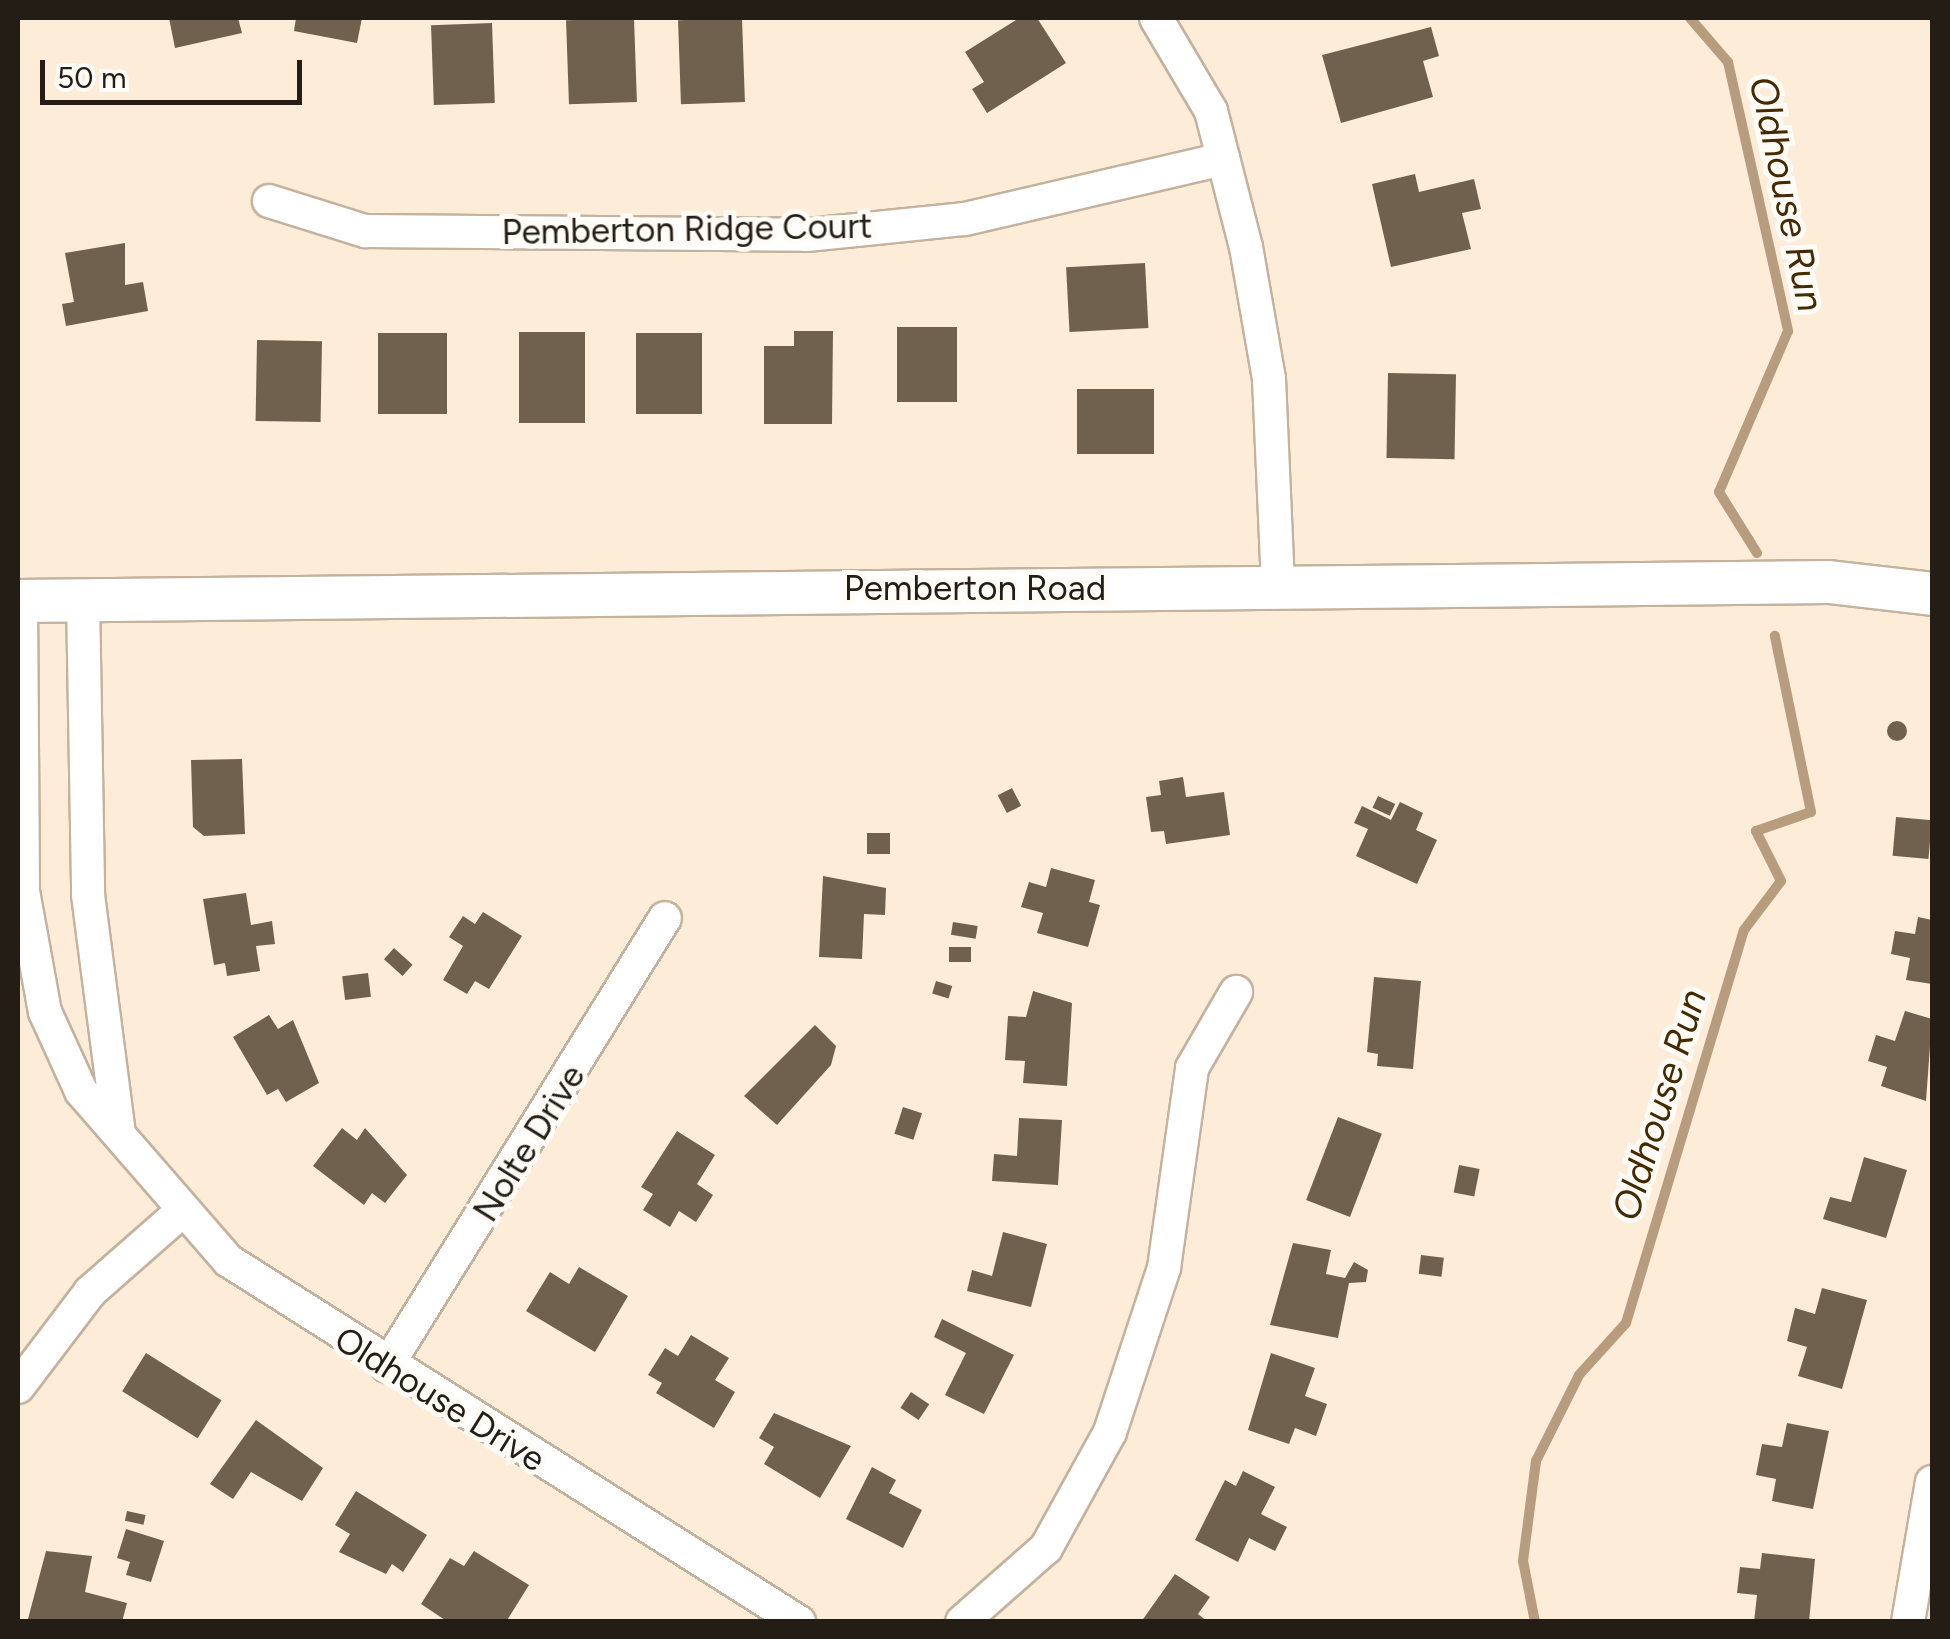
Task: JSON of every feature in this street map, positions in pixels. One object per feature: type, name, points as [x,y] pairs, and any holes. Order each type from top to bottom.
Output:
[{"type":"street","points":[[1156,18],[1210,111],[1223,159],[1269,379],[1278,587]]},
{"type":"street","name":"Pemberton Ridge Court","points":[[269,202],[365,231],[807,235],[964,218],[1223,159]]},
{"type":"street","name":"Pemberton Road","points":[[19,601],[1829,582],[1932,594]]},
{"type":"street","points":[[83,598],[91,942],[118,1134]]},
{"type":"street","name":"Oldhouse Drive","points":[[19,601],[32,953],[69,1075],[180,1213],[229,1261],[387,1366],[799,1622]]},
{"type":"street","name":"Nolte Drive","points":[[387,1366],[665,918]]},
{"type":"street","points":[[962,1622],[1046,1548],[1110,1432],[1164,1268],[1192,1068],[1236,992]]},
{"type":"street","points":[[18,1387],[90,1292],[180,1213]]},
{"type":"street","points":[[1908,1622],[1932,1482]]},
{"type":"building","points":[[169,18],[238,18],[242,33],[175,48]]},
{"type":"building","points":[[296,18],[362,18],[357,43],[294,31]]},
{"type":"building","points":[[634,18],[637,102],[569,104],[566,20]]},
{"type":"building","points":[[742,18],[745,102],[681,104],[678,20]]},
{"type":"building","points":[[1019,18],[1037,18],[1066,63],[987,113],[972,89],[984,82],[965,52]]},
{"type":"building","points":[[492,23],[495,103],[434,105],[431,25]]},
{"type":"building","points":[[1431,27],[1439,56],[1423,61],[1433,97],[1341,123],[1322,55]]},
{"type":"building","points":[[1415,174],[1419,192],[1474,179],[1481,209],[1462,213],[1471,249],[1391,267],[1372,184]]},
{"type":"building","points":[[125,243],[125,285],[143,282],[148,311],[66,326],[62,304],[74,302],[65,253]]},
{"type":"building","points":[[1145,263],[1148,328],[1070,332],[1066,267]]},
{"type":"building","points":[[897,327],[957,327],[957,402],[897,402]]},
{"type":"building","points":[[794,331],[833,331],[832,424],[764,424],[764,346],[794,346]]},
{"type":"building","points":[[519,332],[585,332],[585,423],[519,423]]},
{"type":"building","points":[[378,333],[447,333],[447,414],[378,414]]},
{"type":"building","points":[[636,333],[702,333],[702,414],[636,414]]},
{"type":"building","points":[[257,340],[322,341],[321,422],[256,421]]},
{"type":"building","points":[[1388,373],[1456,374],[1455,459],[1387,458]]},
{"type":"building","points":[[1077,389],[1154,389],[1154,454],[1077,454]]},
{"type":"building","points":[[1897,721],[1907,731],[1897,741],[1887,731]]},
{"type":"building","points":[[242,759],[245,834],[204,836],[193,827],[191,760]]},
{"type":"building","points":[[1183,777],[1186,797],[1224,792],[1230,835],[1166,844],[1164,831],[1151,832],[1146,797],[1161,795],[1159,781]]},
{"type":"building","points":[[1012,788],[1021,806],[1007,813],[998,795]]},
{"type":"building","points":[[1378,796],[1395,804],[1390,816],[1373,808]]},
{"type":"building","points":[[1400,802],[1423,813],[1416,830],[1437,840],[1417,884],[1356,856],[1368,829],[1354,823],[1362,806],[1391,820]]},
{"type":"building","points":[[1896,817],[1932,820],[1928,859],[1893,856]]},
{"type":"building","points":[[867,833],[890,833],[890,854],[867,854]]},
{"type":"building","points":[[1051,868],[1095,880],[1089,902],[1100,905],[1088,947],[1037,933],[1043,913],[1021,907],[1029,882],[1046,887]]},
{"type":"building","points":[[823,876],[886,888],[885,915],[864,914],[862,959],[819,957]]},
{"type":"building","points":[[246,893],[251,925],[272,921],[275,944],[256,946],[260,971],[227,976],[225,963],[214,965],[203,899]]},
{"type":"building","points":[[483,912],[522,936],[489,989],[475,981],[467,994],[443,980],[463,946],[449,937],[463,916],[475,924]]},
{"type":"building","points":[[1918,917],[1932,920],[1932,984],[1906,980],[1910,958],[1891,954],[1895,931],[1915,934]]},
{"type":"building","points":[[953,922],[978,926],[976,939],[951,935]]},
{"type":"building","points":[[949,947],[971,947],[971,962],[949,962]]},
{"type":"building","points":[[394,948],[413,965],[403,976],[384,959]]},
{"type":"building","points":[[368,973],[371,997],[345,1000],[342,976]]},
{"type":"building","points":[[1374,977],[1421,981],[1413,1069],[1377,1066],[1378,1054],[1367,1052]]},
{"type":"building","points":[[936,981],[952,986],[948,998],[932,993]]},
{"type":"building","points":[[1033,991],[1072,1003],[1067,1086],[1023,1083],[1025,1061],[1005,1060],[1008,1016],[1026,1017]]},
{"type":"building","points":[[1905,1011],[1932,1019],[1926,1101],[1881,1086],[1887,1067],[1868,1061],[1876,1035],[1895,1041]]},
{"type":"building","points":[[269,1015],[278,1029],[293,1020],[319,1083],[286,1102],[278,1089],[267,1095],[233,1037]]},
{"type":"building","points":[[815,1025],[836,1046],[831,1065],[777,1125],[744,1096]]},
{"type":"building","points":[[903,1107],[922,1113],[913,1140],[894,1134]]},
{"type":"building","points":[[1338,1117],[1382,1134],[1350,1217],[1306,1200]]},
{"type":"building","points":[[1019,1118],[1062,1120],[1058,1185],[992,1181],[994,1154],[1017,1156]]},
{"type":"building","points":[[342,1128],[357,1140],[365,1128],[407,1175],[385,1203],[372,1193],[364,1205],[313,1166]]},
{"type":"building","points":[[677,1131],[715,1155],[697,1184],[713,1195],[696,1222],[679,1211],[670,1227],[643,1210],[653,1194],[641,1187]]},
{"type":"building","points":[[1864,1157],[1907,1170],[1886,1238],[1823,1219],[1830,1197],[1851,1202]]},
{"type":"building","points":[[1459,1165],[1480,1169],[1474,1196],[1454,1192]]},
{"type":"building","points":[[1003,1232],[1047,1244],[1031,1307],[967,1291],[972,1270],[992,1276]]},
{"type":"building","points":[[1293,1243],[1331,1250],[1326,1274],[1345,1278],[1354,1262],[1368,1270],[1366,1282],[1349,1283],[1338,1338],[1270,1325]]},
{"type":"building","points":[[1421,1255],[1444,1258],[1442,1277],[1419,1274]]},
{"type":"building","points":[[579,1267],[628,1296],[595,1352],[526,1311],[550,1272],[569,1284]]},
{"type":"building","points":[[1822,1288],[1867,1300],[1842,1389],[1798,1376],[1807,1347],[1787,1341],[1795,1308],[1815,1314]]},
{"type":"building","points":[[942,1319],[1014,1355],[984,1414],[945,1395],[966,1353],[934,1337]]},
{"type":"building","points":[[691,1335],[729,1358],[715,1380],[735,1392],[714,1428],[656,1393],[662,1383],[648,1375],[665,1348],[678,1356]]},
{"type":"building","points":[[146,1353],[221,1400],[198,1438],[122,1391]]},
{"type":"building","points":[[1271,1353],[1315,1368],[1305,1396],[1327,1404],[1316,1436],[1295,1428],[1289,1444],[1248,1430]]},
{"type":"building","points":[[911,1392],[929,1404],[919,1420],[900,1408]]},
{"type":"building","points":[[774,1413],[851,1446],[820,1498],[764,1464],[774,1447],[759,1438]]},
{"type":"building","points":[[256,1420],[323,1468],[302,1501],[251,1472],[233,1499],[210,1484]]},
{"type":"building","points":[[1787,1423],[1829,1431],[1813,1509],[1772,1501],[1776,1479],[1756,1475],[1762,1444],[1782,1447]]},
{"type":"building","points":[[872,1467],[896,1480],[889,1493],[922,1510],[903,1548],[846,1519]]},
{"type":"building","points":[[1243,1471],[1275,1487],[1261,1514],[1287,1527],[1275,1551],[1249,1538],[1238,1562],[1195,1540],[1225,1480],[1236,1486]]},
{"type":"building","points":[[356,1491],[427,1535],[403,1572],[392,1564],[386,1574],[339,1552],[350,1534],[335,1525]]},
{"type":"building","points":[[127,1511],[146,1515],[144,1525],[125,1521]]},
{"type":"building","points":[[126,1529],[164,1541],[151,1582],[126,1575],[130,1562],[117,1558]]},
{"type":"building","points":[[46,1551],[92,1556],[85,1592],[127,1603],[122,1622],[28,1619]]},
{"type":"building","points":[[474,1551],[529,1585],[506,1622],[448,1622],[421,1604],[450,1558],[464,1566]]},
{"type":"building","points":[[1762,1553],[1815,1559],[1809,1622],[1754,1622],[1757,1595],[1737,1593],[1740,1567],[1760,1569]]},
{"type":"building","points":[[1175,1574],[1210,1597],[1198,1614],[1208,1622],[1141,1622]]},
{"type":"waterway","name":"Oldhouse Run","points":[[1690,18],[1728,62],[1788,331],[1719,492],[1757,553]]},
{"type":"waterway","name":"Oldhouse Run","points":[[1535,1622],[1523,1561],[1536,1461],[1579,1375],[1626,1323],[1744,930],[1781,881],[1756,831],[1811,812],[1775,636]]}]
